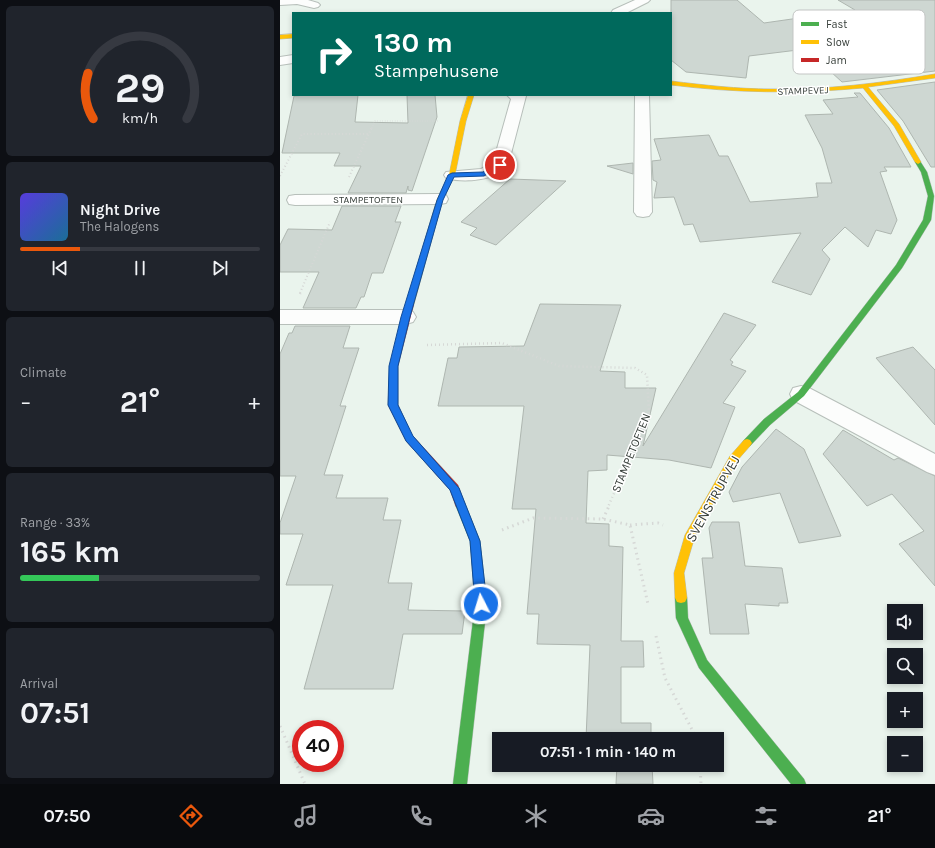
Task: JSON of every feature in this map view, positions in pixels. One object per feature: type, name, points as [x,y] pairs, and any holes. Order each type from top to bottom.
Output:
[{"type":"street","points":[[305,12],[314,5],[326,0]]},
{"type":"street","points":[[620,12],[644,0]]},
{"type":"street","points":[[280,2],[297,1],[314,5]]},
{"type":"street","points":[[280,37],[292,36]]},
{"type":"street","points":[[280,61],[292,59]]},
{"type":"street","name":"STAMPEVEJ","points":[[672,83],[719,90],[768,92],[817,91],[865,87],[935,76]]},
{"type":"street","name":"SVENSTRUPVEJ","points":[[799,784],[703,664],[682,618],[679,574],[690,535],[733,459],[767,422],[801,394],[899,266],[927,220],[931,196],[924,172],[897,125],[865,87]]},
{"type":"street","points":[[460,784],[481,604],[475,541],[454,488],[410,438],[393,405],[394,366],[406,317],[440,200],[452,175],[462,121],[472,96]]},
{"type":"street","points":[[452,175],[484,174],[500,165],[519,96]]},
{"type":"street","points":[[642,96],[644,212]]},
{"type":"street","name":"STAMPETOFTEN","points":[[295,200],[440,200]]},
{"type":"street","points":[[280,317],[406,317]]},
{"type":"street","points":[[801,394],[935,464]]},
{"type":"path","points":[[280,176],[302,134],[368,134]]},
{"type":"path","name":"STAMPETOFTEN","points":[[399,345],[502,343],[559,366],[635,368],[647,375],[649,413],[603,519]]},
{"type":"path","points":[[475,541],[533,518],[603,519],[630,525],[650,609]]},
{"type":"path","points":[[655,632],[665,678],[693,732]]},
{"type":"path","points":[[280,726],[305,784]]},
{"type":"path","points":[[700,772],[701,784]]},
{"type":"building","points":[[671,0],[737,0],[764,23],[793,19],[793,51],[749,56],[746,78],[686,72],[672,61]]},
{"type":"building","points":[[838,0],[935,0],[935,71],[925,72],[925,10],[855,10]]},
{"type":"building","points":[[833,74],[910,74],[842,82]]},
{"type":"building","points":[[935,82],[935,167],[931,167],[903,121],[877,90]]},
{"type":"building","points":[[854,93],[860,93],[889,128],[911,167],[884,167],[887,171],[880,172],[897,220],[891,234],[876,230],[868,247],[845,227],[822,250],[830,259],[811,295],[772,282],[801,233],[700,242],[693,224],[684,225],[674,197],[654,198],[657,182],[653,180],[652,161],[661,160],[654,139],[709,135],[719,156],[728,156],[750,202],[818,197],[816,183],[832,183],[822,148],[805,115],[833,114],[823,100],[858,97]]},
{"type":"building","points":[[294,96],[358,96],[355,122],[408,123],[407,96],[435,96],[437,117],[412,191],[408,190],[408,186],[406,193],[348,193],[361,166],[334,166],[340,153],[282,153]]},
{"type":"building","points":[[633,163],[633,174],[607,166]]},
{"type":"building","points":[[510,179],[566,181],[496,245],[470,235],[477,228],[461,222]]},
{"type":"building","points":[[342,206],[401,206],[395,222],[401,222],[383,273],[372,273],[364,297],[361,297],[356,308],[303,308],[319,272],[280,272],[280,245],[288,229],[332,230]]},
{"type":"building","points":[[540,304],[621,305],[600,371],[625,372],[625,388],[656,388],[643,446],[724,313],[756,325],[730,360],[733,362],[731,365],[746,371],[723,403],[735,407],[711,468],[669,460],[607,455],[607,470],[588,471],[586,523],[609,524],[609,546],[623,547],[621,641],[643,641],[644,667],[621,667],[621,723],[651,723],[651,732],[586,732],[590,645],[537,644],[539,614],[527,614],[536,509],[512,509],[524,406],[438,406],[448,358],[457,358],[459,347],[524,346]]},
{"type":"building","points":[[295,326],[350,326],[343,348],[359,348],[340,406],[346,406],[324,475],[343,475],[336,498],[388,498],[383,520],[401,520],[388,583],[412,583],[408,610],[465,611],[462,634],[403,634],[393,689],[304,689],[333,585],[286,585],[303,534],[280,534],[280,523],[296,476],[280,476],[280,354],[289,333],[292,333]]},
{"type":"building","points":[[913,347],[935,370],[935,425],[876,358]]},
{"type":"building","points":[[776,429],[804,449],[841,536],[799,543],[780,493],[733,502],[729,492],[742,467]]},
{"type":"building","points":[[843,430],[894,460],[898,458],[935,476],[935,586],[899,544],[924,531],[892,494],[867,506],[823,454]]},
{"type":"building","points":[[712,522],[739,522],[745,566],[782,568],[788,603],[779,603],[779,606],[745,604],[749,634],[710,634],[702,558],[713,558],[709,528]]},
{"type":"building","points":[[617,772],[652,772],[653,784],[616,784]]},
{"type":"traffic: fast","points":[[747,443],[767,422],[801,394],[899,266],[927,220],[931,196],[924,172],[918,162]]},
{"type":"traffic: fast","points":[[460,504],[475,541],[481,604],[460,784]]},
{"type":"traffic: fast","points":[[681,598],[682,618],[703,664],[799,784]]},
{"type":"traffic: slow","points":[[280,37],[292,36]]},
{"type":"traffic: slow","points":[[672,83],[739,90],[771,91],[868,85],[935,76]]},
{"type":"traffic: slow","points":[[865,87],[897,125],[918,162]]},
{"type":"traffic: slow","points":[[410,304],[440,199],[452,175],[463,121],[471,96]]},
{"type":"traffic: slow","points":[[681,598],[679,573],[690,535],[733,459],[747,443]]},
{"type":"traffic: jam","points":[[410,304],[394,366],[393,405],[409,438],[454,488],[460,504]]},
{"type":"route","points":[[481,604],[475,541],[454,488],[410,438],[393,405],[394,366],[406,317],[440,200],[452,175],[484,174],[500,165]]}]
